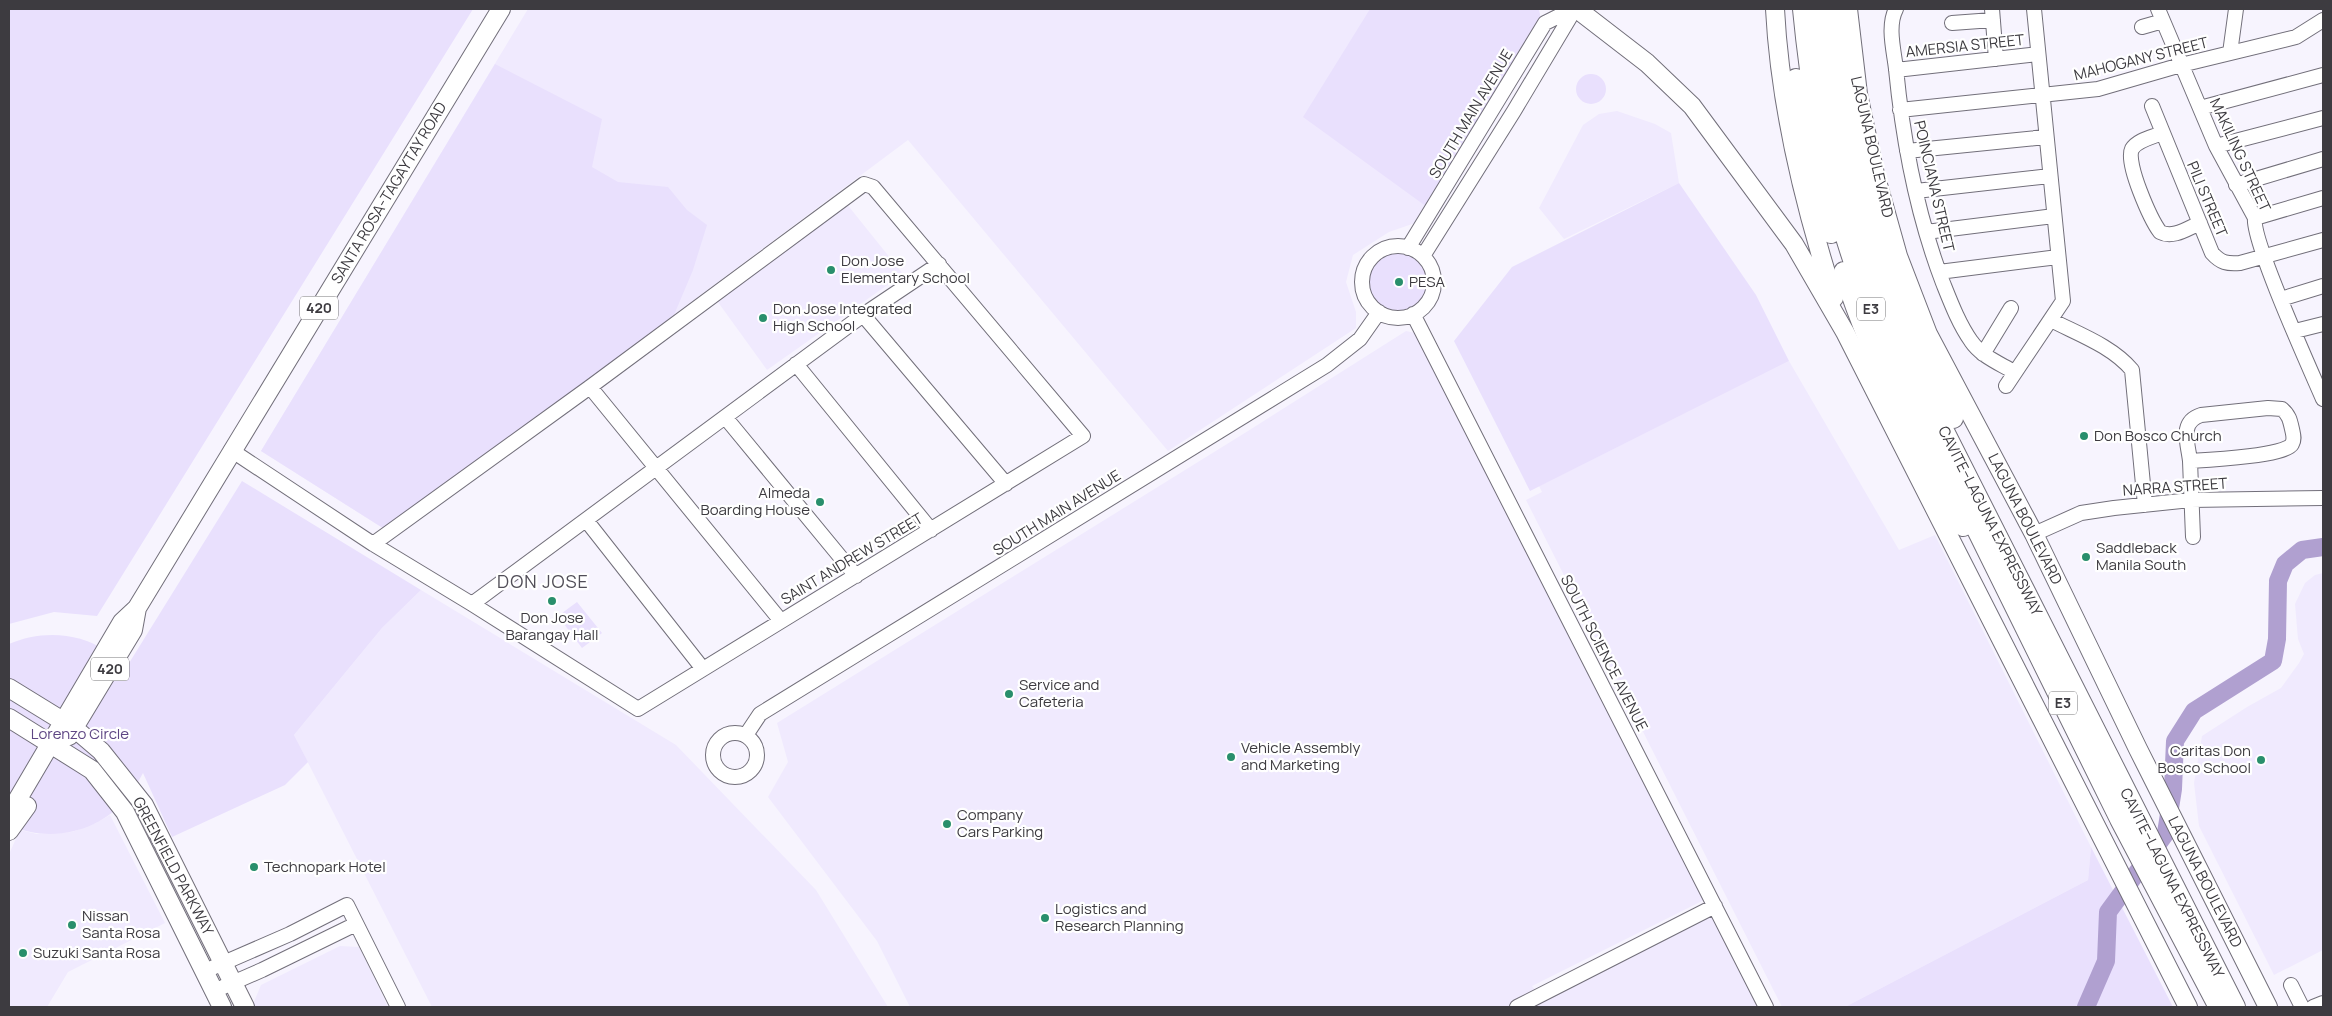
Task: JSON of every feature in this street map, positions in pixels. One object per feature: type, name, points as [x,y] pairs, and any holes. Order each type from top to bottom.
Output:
[{"type":"highway","points":[[1789,9],[1797,83],[1813,168],[1826,217],[1857,313],[1876,360],[1943,495],[2013,584]]},
{"type":"highway","name":"CAVITE–LAGUNA EXPRESSWAY","points":[[1803,9],[1812,94],[1830,180],[1857,272],[1881,335],[1902,379],[2132,802],[2235,1007]]},
{"type":"highway","name":"CAVITE–LAGUNA EXPRESSWAY","points":[[1819,9],[1823,59],[1845,177],[1872,268],[1896,331],[2120,819],[2219,1007]]},
{"type":"highway","points":[[1836,9],[1852,127],[1871,213],[1884,259],[1913,334],[1978,469],[2013,584]]},
{"type":"main road","name":"SANTA ROSA-TAGAYTAY ROAD","points":[[9,831],[122,622],[136,608],[501,9]]},
{"type":"main road","points":[[1575,9],[1648,63],[1692,106],[1794,244],[1845,332],[2188,1007]]},
{"type":"main road","points":[[1775,9],[1782,73],[1792,134],[1815,235],[1845,332]]},
{"type":"main road","name":"LAGUNA BOULEVARD","points":[[1848,9],[1862,114],[1875,174],[1901,264],[1928,334],[2034,534],[2138,749],[2268,1007]]},
{"type":"main road","name":"GREENFIELD PARKWAY","points":[[9,688],[68,724],[101,752],[144,805],[245,1007]]},
{"type":"main road","name":"GREENFIELD PARKWAY","points":[[9,718],[92,770],[124,812],[206,971],[222,1007]]},
{"type":"main road","name":"SANTA ROSA-TAGAYTAY ROAD","points":[[9,814],[56,746]]},
{"type":"street","points":[[1423,256],[1514,111],[1575,9]]},
{"type":"street","name":"SOUTH MAIN AVENUE","points":[[1408,248],[1545,23],[1575,9]]},
{"type":"street","name":"POINCIANA STREET","points":[[1896,9],[1892,28],[1900,110],[1916,191],[1926,232],[1939,272],[1961,326],[1972,343],[1983,354],[2014,372]]},
{"type":"street","points":[[2006,386],[2063,301],[2034,9]]},
{"type":"street","points":[[2230,53],[2236,9]]},
{"type":"street","points":[[1952,23],[1993,14],[1996,59]]},
{"type":"street","points":[[2142,27],[2160,15]]},
{"type":"street","name":"MAKILING STREET","points":[[2160,15],[2216,146],[2255,218],[2255,230],[2264,257],[2295,331],[2317,369],[2323,399]]},
{"type":"street","name":"MAHOGANY STREET","points":[[1900,110],[2098,89],[2181,65],[2296,37],[2323,20]]},
{"type":"street","name":"AMERSIA STREET","points":[[1896,70],[2038,54]]},
{"type":"street","points":[[2200,108],[2323,76]]},
{"type":"street","name":"PILI STREET","points":[[2152,106],[2212,253],[2219,261],[2229,264],[2264,257],[2323,240]]},
{"type":"street","points":[[2216,146],[2323,118]]},
{"type":"street","points":[[2162,133],[2138,143],[2132,149],[2130,164],[2134,174],[2160,232],[2173,234],[2200,223]]},
{"type":"street","points":[[1907,151],[2046,137]]},
{"type":"street","points":[[2236,185],[2323,159]]},
{"type":"street","points":[[1916,191],[2050,176]]},
{"type":"street","points":[[231,450],[373,544],[472,604],[863,314],[939,264],[873,186],[864,184],[590,387],[373,544]]},
{"type":"street","points":[[2255,218],[2323,198]]},
{"type":"street","points":[[1926,232],[2054,216]]},
{"type":"street","points":[[1395,247],[1408,248],[1423,256],[1432,270],[1434,287],[1427,303],[1413,314],[1398,318],[1379,312],[1368,301],[1362,282],[1366,267],[1371,259],[1383,250],[1395,247]]},
{"type":"street","points":[[1939,272],[2058,257]]},
{"type":"street","name":"SAINT ANDREW STREET","points":[[472,604],[638,710],[1083,436],[939,264]]},
{"type":"street","points":[[2282,299],[2323,286]]},
{"type":"street","points":[[1983,354],[2011,308]]},
{"type":"street","name":"SOUTH MAIN AVENUE","points":[[746,736],[760,714],[1327,365],[1360,339],[1379,312]]},
{"type":"street","points":[[863,314],[1006,484]]},
{"type":"street","name":"SOUTH SCIENCE AVENUE","points":[[1413,314],[1766,1007]]},
{"type":"street","points":[[2051,320],[2112,351],[2124,360],[2132,370],[2145,505]]},
{"type":"street","points":[[2295,331],[2323,324]]},
{"type":"street","points":[[796,364],[931,530]]},
{"type":"street","points":[[590,387],[781,621]]},
{"type":"street","points":[[2190,461],[2270,454],[2286,450],[2292,445],[2294,438],[2290,418],[2282,409],[2268,408],[2201,415],[2192,418],[2187,424],[2193,537]]},
{"type":"street","points":[[725,417],[856,576]]},
{"type":"street","name":"NARRA STREET","points":[[2034,534],[2081,513],[2145,505],[2191,500],[2323,498]]},
{"type":"street","points":[[586,520],[703,669]]},
{"type":"street","points":[[206,971],[347,905],[398,1007]]},
{"type":"street","points":[[1517,1007],[1715,906]]},
{"type":"street","points":[[214,990],[356,924]]},
{"type":"street","points":[[2291,986],[2302,1007]]},
{"type":"street","points":[[2313,1007],[2323,1003]]},
{"type":"shaded area","points":[[528,9],[1539,9],[1418,222],[1389,232],[1353,255],[1346,282],[1356,312],[1356,328],[1168,451],[908,140],[386,530],[261,451]]},
{"type":"shaded area","points":[[1617,111],[1655,124],[1671,133],[1679,183],[1564,239],[1539,208],[1583,125],[1599,114]]},
{"type":"shaded area","name":"Don Jose Elementary School","points":[[846,203],[903,274],[767,370],[715,298]]},
{"type":"shaded area","points":[[1406,331],[1425,335],[1704,900],[1532,986],[1541,999],[1714,915],[1760,1007],[910,1007],[877,941],[768,797],[788,762],[777,723]]},
{"type":"shaded area","points":[[1789,361],[1899,550],[1935,535],[2091,847],[2088,880],[1845,1007],[1782,1007],[1526,500],[1542,492],[1539,486]]},
{"type":"shaded area","name":"Caritas Don Bosco School","points":[[2323,573],[2323,950],[2274,975],[2199,826],[2194,783],[2202,736],[2281,688],[2299,663],[2304,654],[2298,639],[2295,604],[2305,583],[2315,575]]},
{"type":"shaded area","points":[[421,590],[676,745],[816,890],[888,1007],[432,1007],[294,735],[382,628]]},
{"type":"shaded area","points":[[110,815],[165,923],[68,972],[47,1007],[9,1007],[9,854],[20,830],[37,834],[72,832],[96,823]]},
{"type":"shaded area","points":[[340,946],[359,947],[388,1007],[255,1007],[253,1004],[261,985]]},
{"type":"green space","points":[[9,9],[473,9],[97,616],[54,612],[9,624]]},
{"type":"green space","points":[[1370,9],[1539,9],[1541,20],[1427,207],[1303,117]]},
{"type":"green space","points":[[495,64],[602,119],[592,167],[618,182],[668,187],[687,210],[707,225],[693,270],[674,315],[386,530],[261,451]]},
{"type":"green space","points":[[1591,74],[1602,78],[1606,89],[1602,100],[1591,104],[1580,100],[1576,89],[1580,78]]},
{"type":"green space","points":[[1679,183],[1756,295],[1789,361],[1530,491],[1454,341],[1512,267]]},
{"type":"green space","points":[[1398,252],[1415,257],[1423,265],[1428,282],[1423,299],[1415,307],[1398,312],[1381,307],[1373,299],[1368,282],[1373,265],[1381,257]]},
{"type":"green space","name":"Lorenzo Circle","points":[[242,481],[421,590],[382,628],[294,735],[308,762],[285,785],[172,837],[143,773],[131,793],[117,808],[89,826],[58,834],[41,834],[9,825],[9,644],[45,635],[70,637],[95,644],[126,668]]},
{"type":"green space","points":[[577,602],[602,633],[582,648],[558,616]]},
{"type":"green space","points":[[2091,847],[2173,1007],[1845,1007],[2088,880]]},
{"type":"waterway","points":[[2086,1007],[2106,961],[2108,912],[2166,833],[2173,789],[2175,741],[2194,711],[2273,661],[2277,639],[2278,581],[2285,564],[2302,550],[2323,547]]},
{"type":"place","name":"Don Jose Elementary School","points":[[831,270]]},
{"type":"place","name":"PESA","points":[[1399,282]]},
{"type":"place","name":"Don Jose Integrated High School","points":[[763,318]]},
{"type":"place","name":"Don Bosco Church","points":[[2084,436]]},
{"type":"place","name":"Almeda Boarding House","points":[[820,502]]},
{"type":"place","name":"Saddleback Manila South","points":[[2086,557]]},
{"type":"place","name":"Don Jose Barangay Hall","points":[[552,601]]},
{"type":"place","name":"Service and Cafeteria","points":[[1009,694]]},
{"type":"place","name":"Vehicle Assembly and Marketing","points":[[1231,757]]},
{"type":"place","name":"Caritas Don Bosco School","points":[[2261,760]]},
{"type":"place","name":"Company Cars Parking","points":[[947,824]]},
{"type":"place","name":"Technopark Hotel","points":[[254,867]]},
{"type":"place","name":"Logistics and Research Planning","points":[[1045,918]]},
{"type":"place","name":"Nissan Santa Rosa","points":[[72,925]]},
{"type":"place","name":"Suzuki Santa Rosa","points":[[23,953]]},
{"type":"district","name":"DON JOSE","points":[[543,582]]}]
